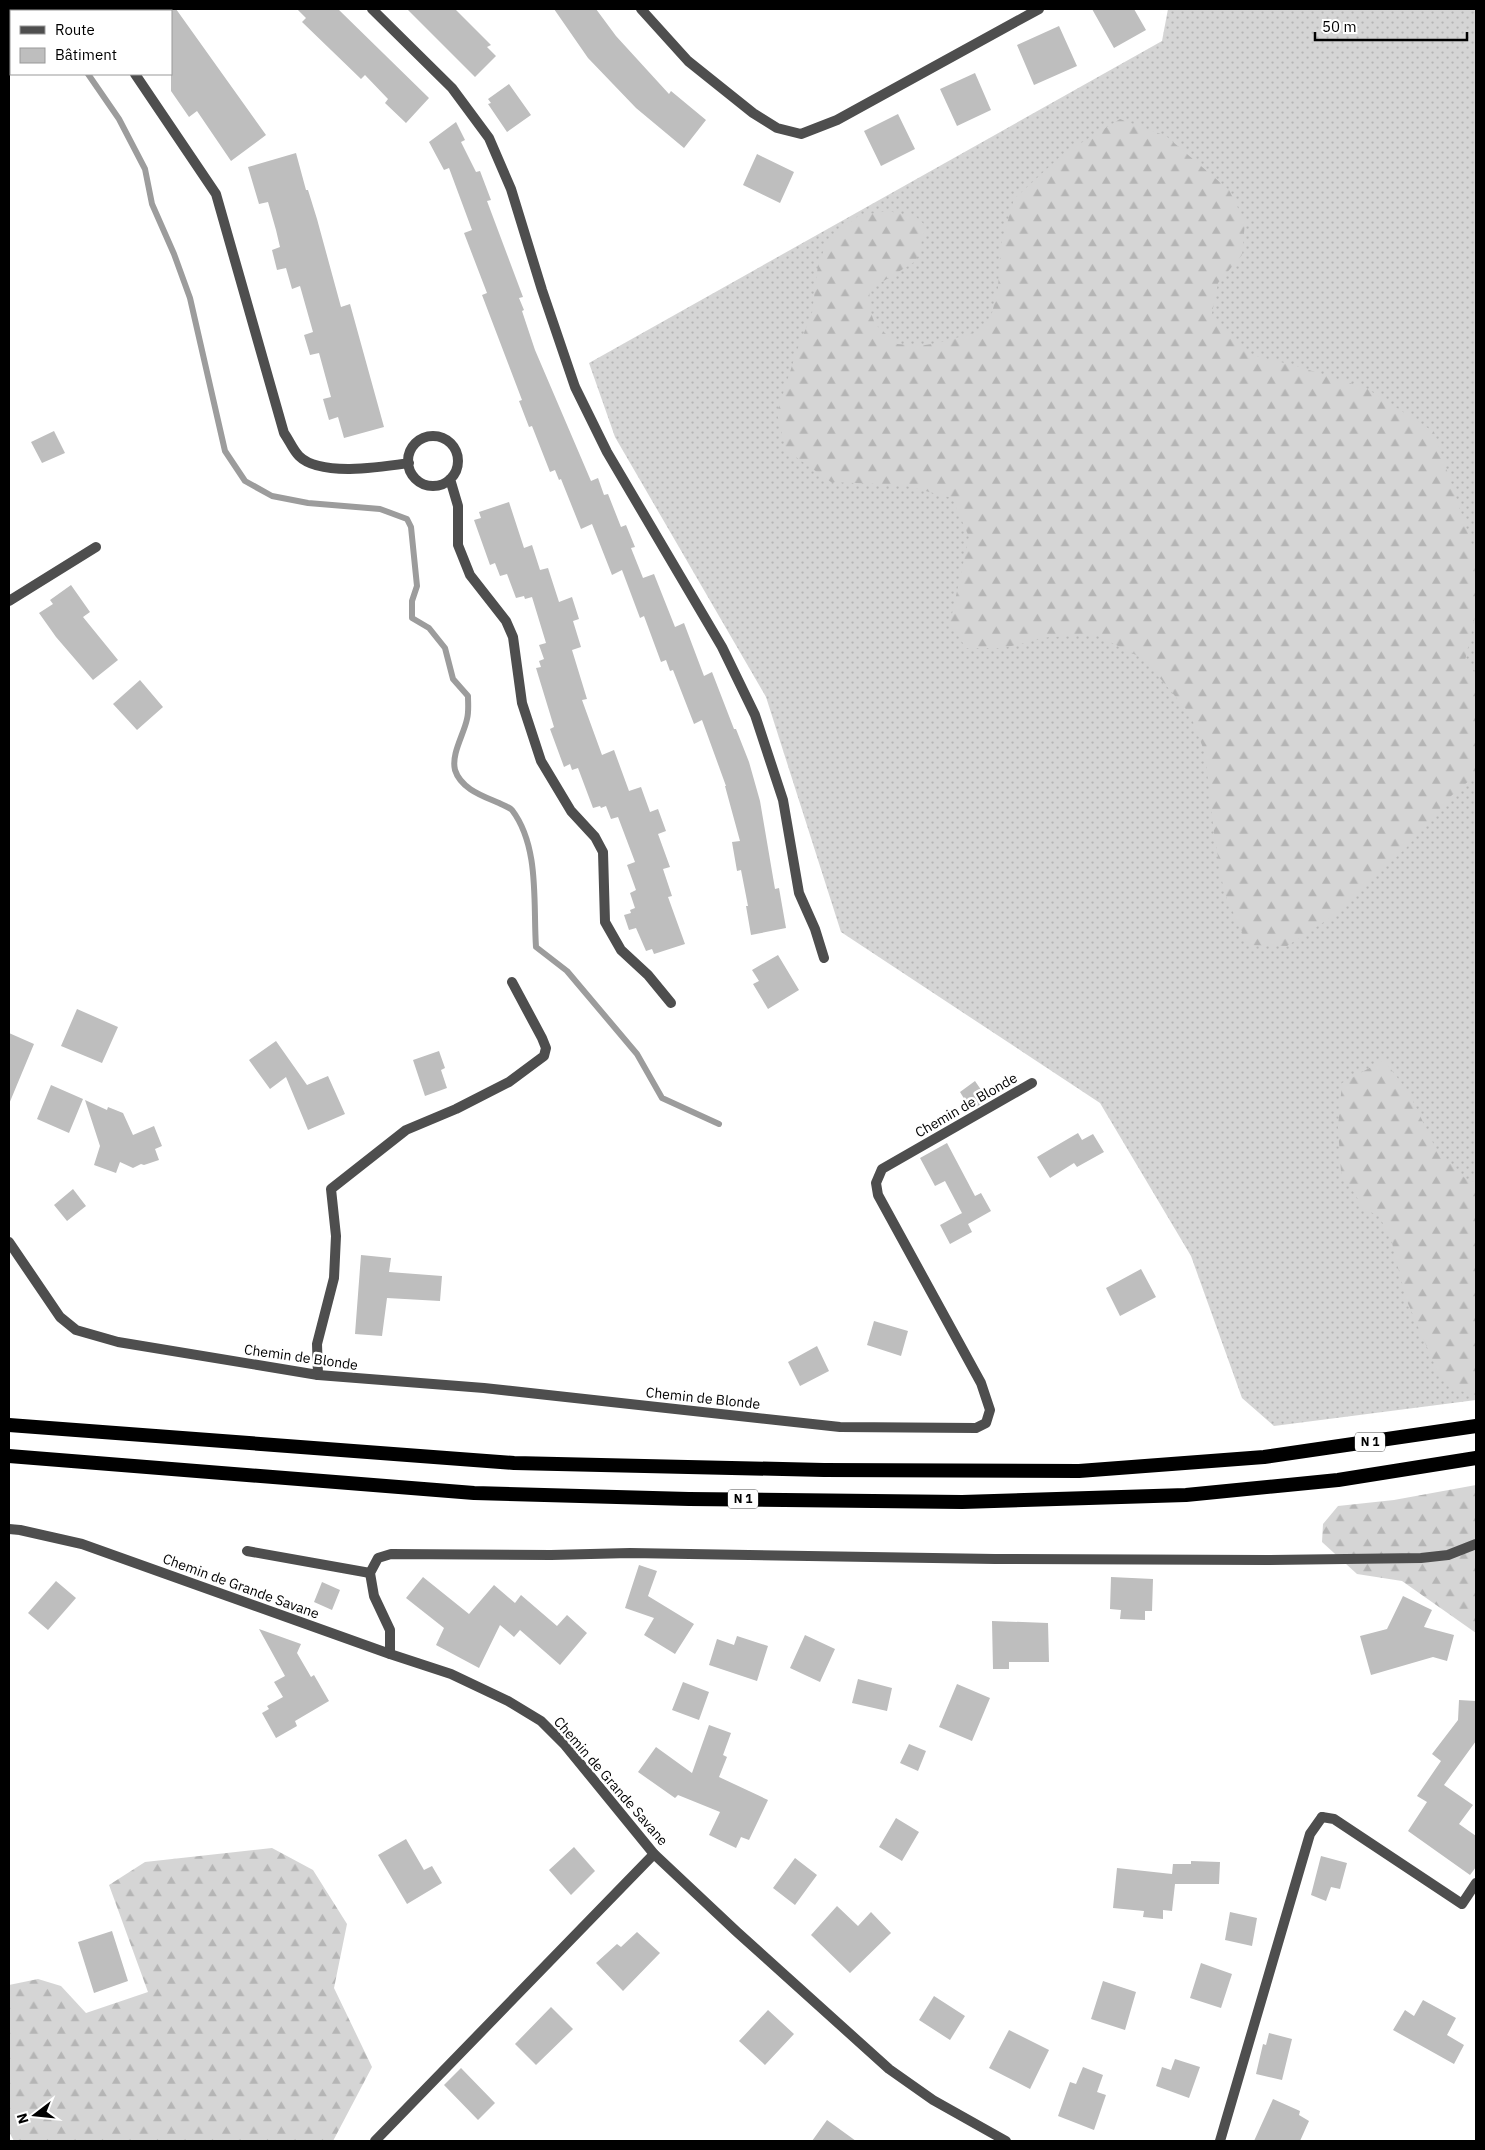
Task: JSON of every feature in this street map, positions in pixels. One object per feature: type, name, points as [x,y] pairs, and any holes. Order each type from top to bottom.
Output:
[{"type":"highway","name":"N 1","points":[[9,1425],[514,1463],[824,1470],[1060,1471],[1264,1458],[1476,1426]]},
{"type":"highway","name":"N 1","points":[[9,1456],[474,1494],[952,1502],[1186,1495],[1338,1480],[1476,1458]]},
{"type":"street","points":[[372,9],[452,88],[489,138],[511,189],[575,387],[607,452],[722,647],[755,715],[783,800],[799,893],[815,930],[824,958]]},
{"type":"street","points":[[641,9],[688,61],[753,113],[777,128],[801,134],[837,120],[1039,9]]},
{"type":"street","points":[[136,75],[216,194],[284,433],[300,456],[316,466],[335,469],[409,463]]},
{"type":"street","points":[[426,437],[442,438],[449,442],[458,456],[456,473],[450,479],[436,486],[429,485],[415,478],[409,463],[412,447],[426,437]]},
{"type":"street","points":[[450,479],[458,506],[458,545],[470,575],[506,622],[513,637],[522,703],[541,761],[571,811],[595,837],[603,852],[605,922],[621,950],[655,982],[671,1003]]},
{"type":"street","points":[[9,601],[96,547]]},
{"type":"street","points":[[318,1375],[317,1344],[334,1278],[336,1236],[331,1189],[406,1130],[456,1109],[509,1082],[544,1056],[546,1048],[542,1038],[512,982]]},
{"type":"street","name":"Chemin de Blonde","points":[[9,1242],[60,1317],[76,1330],[118,1342],[318,1375],[484,1388],[840,1427],[976,1428],[986,1422],[990,1410],[981,1383],[878,1195],[876,1183],[882,1169],[1032,1083]]},
{"type":"street","name":"Chemin de Grande Savane","points":[[9,1529],[82,1544],[451,1674],[508,1701],[541,1722],[565,1745],[654,1854],[737,1932],[889,2068],[933,2100],[1006,2141]]},
{"type":"street","points":[[390,1654],[390,1630],[374,1596],[370,1573],[378,1558],[391,1554],[550,1555],[630,1553],[1005,1559],[1266,1560],[1421,1558],[1448,1554],[1476,1544]]},
{"type":"street","points":[[246,1551],[370,1573]]},
{"type":"street","points":[[1220,2141],[1310,1834],[1322,1817],[1334,1819],[1462,1904],[1476,1882]]},
{"type":"street","points":[[375,2141],[654,1854]]},
{"type":"green space","points":[[1168,9],[1476,9],[1476,1400],[1274,1426],[1242,1398],[1191,1256],[1100,1103],[841,932],[766,697],[615,437],[589,363],[1162,41]]},
{"type":"green space","points":[[1120,119],[1166,136],[1229,190],[1245,222],[1242,255],[1218,283],[1211,318],[1248,354],[1293,365],[1366,388],[1434,432],[1474,551],[1476,612],[1465,661],[1476,672],[1476,775],[1451,796],[1407,847],[1330,918],[1287,946],[1248,945],[1224,892],[1214,833],[1205,753],[1190,714],[1144,659],[1096,635],[1049,637],[1003,648],[966,648],[950,623],[969,537],[952,498],[903,485],[831,482],[786,450],[777,413],[796,353],[812,313],[818,265],[827,242],[858,216],[888,211],[916,217],[926,226],[916,261],[869,290],[871,313],[875,324],[897,344],[919,346],[938,343],[977,332],[991,317],[998,288],[1001,245],[1014,199],[1063,154]]},
{"type":"green space","points":[[1384,1060],[1409,1093],[1436,1149],[1467,1180],[1476,1182],[1476,1395],[1450,1388],[1437,1370],[1406,1299],[1391,1239],[1379,1216],[1364,1209],[1341,1172],[1338,1127],[1342,1083]]},
{"type":"green space","points":[[1476,1485],[1476,1633],[1402,1581],[1357,1574],[1322,1542],[1323,1524],[1338,1506],[1394,1500]]},
{"type":"green space","points":[[272,1848],[313,1870],[347,1924],[334,1988],[372,2067],[333,2141],[14,2141],[9,2132],[9,1985],[38,1979],[61,1986],[86,2013],[148,1992],[109,1885],[145,1862]]},
{"type":"building","points":[[176,9],[266,135],[231,161],[197,111],[189,117],[171,91],[171,10]]},
{"type":"building","points":[[297,9],[338,9],[429,98],[406,123],[385,103],[388,99],[365,75],[361,79],[302,22],[306,18]]},
{"type":"building","points":[[407,9],[455,9],[491,45],[487,47],[496,56],[475,77]]},
{"type":"building","points":[[554,9],[596,9],[616,36],[669,94],[671,91],[706,120],[684,148],[636,108],[588,58]]},
{"type":"building","points":[[1092,9],[1134,9],[1146,30],[1114,48]]},
{"type":"building","points":[[1059,26],[1077,66],[1034,85],[1017,45]]},
{"type":"building","points":[[975,73],[991,110],[957,126],[940,89]]},
{"type":"building","points":[[509,84],[531,115],[507,132],[488,104],[491,103],[488,99]]},
{"type":"building","points":[[898,114],[915,149],[881,166],[864,131]]},
{"type":"building","points":[[456,122],[465,140],[461,142],[476,172],[480,171],[491,200],[487,201],[523,297],[519,298],[535,350],[591,481],[598,478],[604,495],[608,494],[621,527],[626,525],[635,547],[631,548],[643,578],[654,574],[675,627],[684,623],[704,676],[712,672],[734,729],[736,729],[749,762],[760,801],[775,889],[779,888],[786,928],[751,935],[741,870],[737,871],[732,842],[740,841],[726,786],[702,720],[694,724],[673,670],[670,671],[666,660],[661,662],[644,616],[640,618],[622,570],[612,575],[592,524],[581,529],[561,479],[559,480],[555,470],[550,472],[532,426],[529,427],[519,401],[522,400],[482,295],[487,293],[464,233],[472,230],[449,168],[444,170],[429,142]]},
{"type":"building","points":[[296,153],[306,190],[308,190],[317,219],[341,307],[350,304],[384,427],[344,438],[338,417],[329,420],[323,399],[331,397],[319,353],[310,355],[304,335],[313,332],[300,286],[292,289],[286,268],[277,270],[272,250],[280,247],[276,230],[268,202],[259,204],[248,167]]},
{"type":"building","points":[[757,154],[794,172],[780,203],[743,185]]},
{"type":"building","points":[[54,431],[65,453],[42,463],[31,442]]},
{"type":"building","points":[[509,502],[524,548],[532,545],[540,570],[548,568],[559,602],[572,597],[579,619],[573,621],[581,647],[572,650],[587,699],[582,700],[602,755],[614,750],[629,791],[641,787],[650,812],[658,809],[666,831],[658,834],[670,867],[663,869],[672,896],[668,897],[685,944],[654,954],[652,949],[646,951],[636,928],[629,930],[624,915],[631,913],[630,910],[635,908],[630,893],[636,890],[627,865],[635,862],[618,817],[611,819],[606,806],[593,808],[578,768],[572,770],[570,764],[564,767],[550,729],[554,727],[536,668],[541,667],[539,661],[544,659],[539,645],[546,643],[532,597],[525,599],[524,596],[516,598],[507,574],[500,576],[495,563],[490,565],[474,520],[481,518],[479,512]]},
{"type":"building","points":[[71,585],[90,612],[83,617],[118,660],[93,680],[56,637],[39,613],[53,604],[50,600]]},
{"type":"building","points":[[140,680],[163,707],[137,730],[113,704]]},
{"type":"building","points":[[778,955],[799,990],[768,1009],[753,984],[759,981],[752,970]]},
{"type":"building","points":[[77,1009],[118,1027],[102,1063],[61,1046]]},
{"type":"building","points":[[9,1033],[34,1044],[9,1104]]},
{"type":"building","points":[[276,1041],[307,1085],[328,1076],[345,1114],[308,1130],[286,1077],[270,1089],[249,1060]]},
{"type":"building","points":[[439,1051],[445,1068],[441,1070],[447,1088],[425,1096],[413,1060]]},
{"type":"building","points":[[975,1081],[988,1100],[971,1110],[960,1092]]},
{"type":"building","points":[[51,1085],[83,1099],[69,1133],[37,1119]]},
{"type":"building","points":[[85,1100],[107,1110],[108,1107],[123,1113],[133,1135],[154,1126],[162,1146],[155,1149],[159,1160],[133,1168],[120,1162],[116,1173],[94,1165],[100,1146]]},
{"type":"building","points":[[1078,1133],[1082,1140],[1093,1134],[1104,1152],[1077,1167],[1074,1163],[1050,1178],[1037,1157]]},
{"type":"building","points":[[947,1143],[975,1196],[981,1193],[991,1211],[968,1224],[972,1232],[950,1244],[940,1225],[962,1213],[945,1181],[935,1186],[920,1158]]},
{"type":"building","points":[[73,1189],[86,1206],[67,1221],[54,1205]]},
{"type":"building","points":[[361,1255],[391,1258],[389,1272],[442,1276],[440,1301],[387,1298],[382,1336],[355,1334]]},
{"type":"building","points":[[1141,1269],[1156,1297],[1120,1316],[1106,1288]]},
{"type":"building","points":[[874,1321],[908,1331],[901,1356],[867,1345]]},
{"type":"building","points":[[817,1346],[829,1371],[800,1386],[788,1362]]},
{"type":"building","points":[[639,1565],[657,1571],[648,1596],[694,1624],[675,1654],[644,1635],[654,1618],[625,1608]]},
{"type":"building","points":[[423,1577],[469,1614],[494,1585],[515,1603],[521,1595],[557,1626],[567,1615],[587,1633],[560,1665],[520,1630],[514,1637],[500,1625],[479,1668],[436,1645],[444,1628],[406,1598]]},
{"type":"building","points":[[1111,1577],[1153,1579],[1152,1611],[1145,1611],[1145,1620],[1120,1619],[1121,1610],[1110,1609]]},
{"type":"building","points":[[56,1581],[76,1598],[48,1630],[28,1613]]},
{"type":"building","points":[[322,1582],[340,1590],[332,1610],[314,1602]]},
{"type":"building","points":[[1403,1596],[1432,1610],[1424,1627],[1454,1635],[1447,1661],[1433,1657],[1371,1675],[1360,1636],[1387,1629]]},
{"type":"building","points":[[992,1621],[1048,1623],[1049,1662],[1009,1662],[1009,1669],[993,1669]]},
{"type":"building","points":[[259,1629],[301,1644],[297,1653],[311,1677],[314,1675],[329,1701],[295,1721],[297,1726],[276,1738],[262,1713],[269,1709],[267,1706],[283,1697],[274,1682],[285,1676]]},
{"type":"building","points":[[805,1635],[835,1649],[820,1682],[790,1668]]},
{"type":"building","points":[[737,1636],[768,1646],[757,1681],[709,1665],[717,1639],[734,1645]]},
{"type":"building","points":[[858,1679],[892,1688],[887,1711],[852,1703]]},
{"type":"building","points":[[683,1682],[709,1692],[699,1720],[672,1710]]},
{"type":"building","points":[[957,1684],[990,1698],[972,1741],[939,1727]]},
{"type":"building","points":[[1459,1700],[1476,1701],[1476,1741],[1444,1785],[1473,1805],[1459,1824],[1476,1836],[1476,1867],[1470,1875],[1408,1831],[1427,1802],[1417,1796],[1441,1761],[1432,1754],[1458,1720]]},
{"type":"building","points":[[709,1725],[731,1733],[723,1755],[727,1757],[719,1777],[768,1800],[749,1840],[741,1837],[736,1848],[709,1835],[720,1812],[678,1795],[675,1798],[638,1772],[656,1747],[692,1773]]},
{"type":"building","points":[[909,1744],[926,1751],[918,1771],[900,1763]]},
{"type":"building","points":[[896,1818],[919,1832],[902,1861],[879,1847]]},
{"type":"building","points":[[406,1839],[424,1870],[432,1866],[442,1883],[407,1904],[378,1855]]},
{"type":"building","points":[[574,1847],[595,1871],[571,1895],[549,1870]]},
{"type":"building","points":[[1321,1856],[1347,1863],[1340,1889],[1331,1887],[1326,1901],[1311,1895]]},
{"type":"building","points":[[795,1858],[817,1875],[795,1905],[773,1888]]},
{"type":"building","points":[[1191,1861],[1220,1862],[1219,1884],[1175,1884],[1172,1911],[1163,1910],[1163,1919],[1143,1917],[1144,1911],[1113,1908],[1117,1868],[1172,1874],[1173,1864],[1191,1864]]},
{"type":"building","points":[[837,1906],[858,1926],[871,1912],[891,1933],[850,1973],[811,1935]]},
{"type":"building","points":[[1230,1912],[1257,1918],[1252,1946],[1225,1940]]},
{"type":"building","points":[[112,1931],[128,1981],[94,1993],[78,1942]]},
{"type":"building","points":[[637,1932],[660,1953],[623,1991],[596,1963],[617,1944],[621,1947]]},
{"type":"building","points":[[1201,1963],[1232,1974],[1221,2008],[1190,1998]]},
{"type":"building","points":[[1103,1981],[1136,1992],[1125,2030],[1091,2019]]},
{"type":"building","points":[[934,1996],[965,2016],[950,2040],[919,2020]]},
{"type":"building","points":[[1423,2000],[1456,2018],[1447,2035],[1464,2045],[1454,2064],[1393,2030],[1405,2010],[1414,2016]]},
{"type":"building","points":[[551,2007],[573,2029],[536,2065],[515,2044]]},
{"type":"building","points":[[768,2010],[794,2034],[765,2065],[739,2041]]},
{"type":"building","points":[[1009,2030],[1049,2050],[1030,2089],[989,2068]]},
{"type":"building","points":[[1269,2033],[1292,2039],[1282,2080],[1256,2074],[1263,2044],[1266,2045]]},
{"type":"building","points":[[1175,2059],[1200,2067],[1189,2098],[1156,2086],[1162,2067],[1171,2070]]},
{"type":"building","points":[[1083,2067],[1103,2075],[1097,2092],[1106,2095],[1094,2130],[1058,2116],[1070,2082],[1076,2084]]},
{"type":"building","points":[[461,2068],[495,2103],[478,2120],[444,2085]]},
{"type":"building","points":[[1273,2099],[1300,2111],[1299,2115],[1309,2121],[1300,2141],[1254,2141]]},
{"type":"building","points":[[827,2120],[856,2141],[812,2141]]},
{"type":"waterway","points":[[89,75],[119,119],[145,169],[152,204],[174,254],[190,298],[225,451],[245,481],[272,496],[308,503],[380,509],[407,519],[411,527],[417,586],[412,601],[412,618],[429,628],[445,648],[453,679],[468,696],[468,716],[456,751],[455,770],[458,777],[467,787],[511,809],[521,825],[531,858],[536,947],[567,971],[637,1054],[662,1098],[719,1124]]}]
